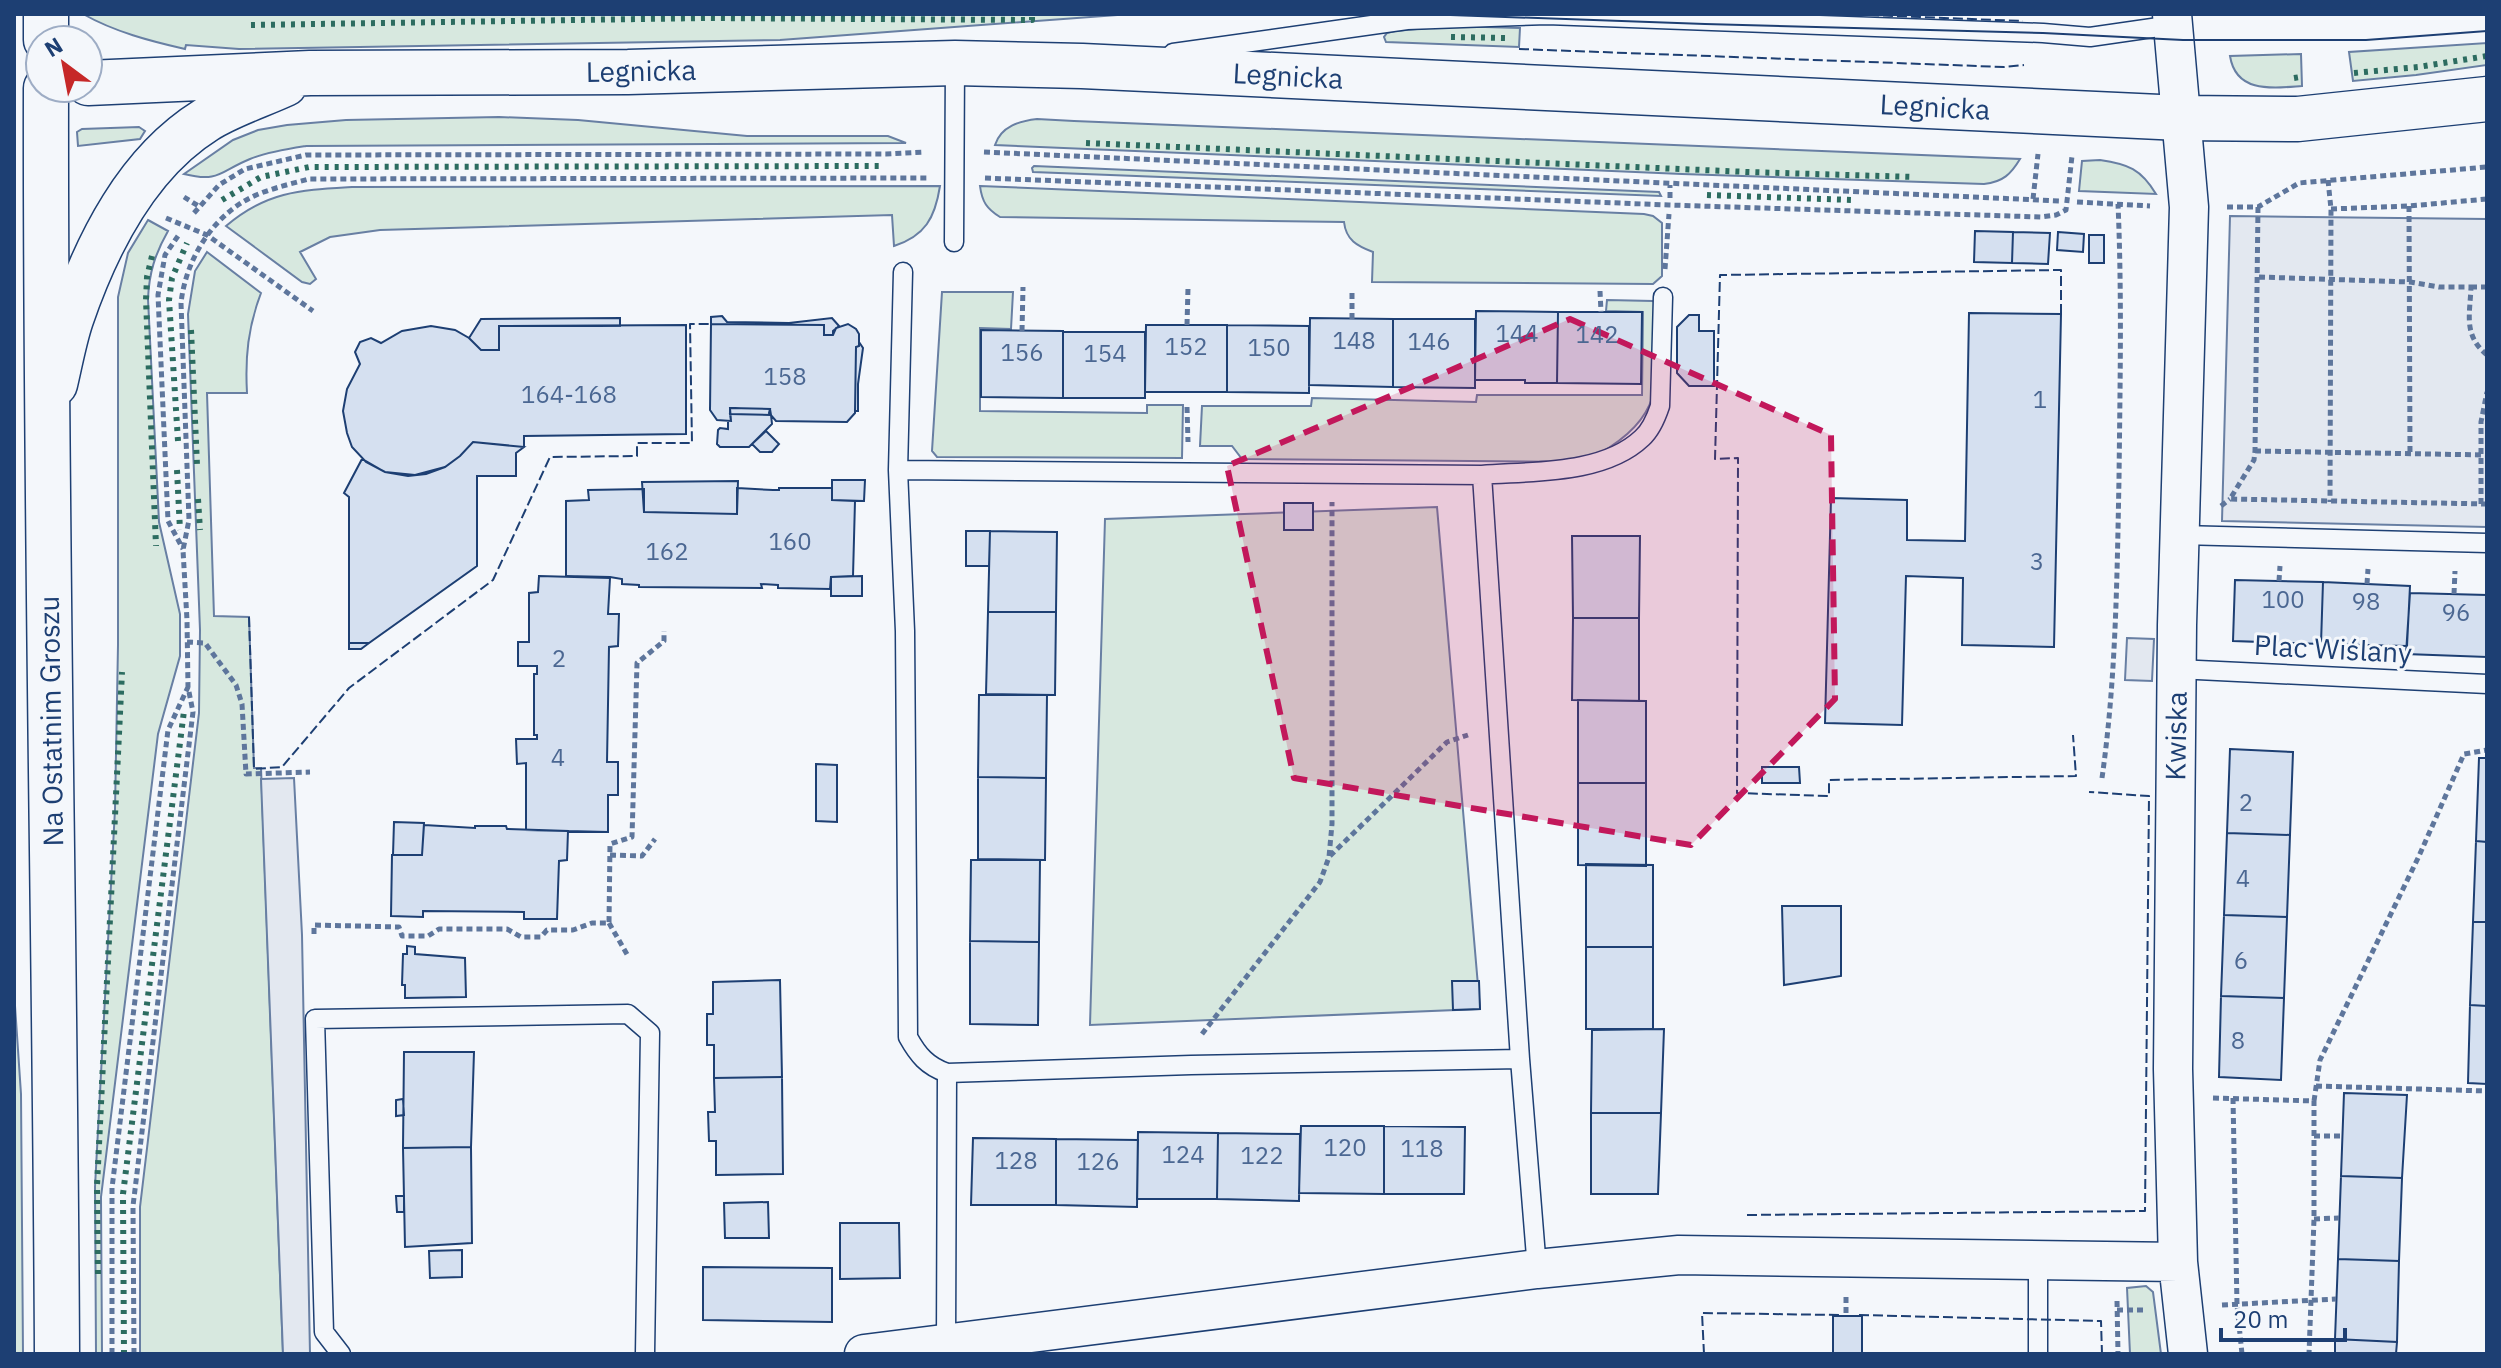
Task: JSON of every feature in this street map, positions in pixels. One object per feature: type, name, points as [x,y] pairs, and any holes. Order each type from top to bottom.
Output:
[{"type":"main road","name":"Legnicka","points":[[104,82],[310,73],[628,72],[955,63],[1083,66],[2181,118],[2298,119],[2487,99]]},
{"type":"main road","points":[[48,410],[71,320],[106,233],[146,174],[172,145],[208,118],[310,73]]},
{"type":"main road","name":"Na Ostatnim Groszu","points":[[46,104],[57,1354]]},
{"type":"street","name":"Kwiska","points":[[2173,20],[2189,207],[2195,536],[2177,669],[2173,1069],[2178,1262],[2188,1354]]},
{"type":"street","points":[[864,1354],[1537,1269],[1679,1255],[2178,1262]]},
{"type":"lane","points":[[1083,66],[1407,20],[1547,15],[2090,37],[2173,20]]},
{"type":"lane","points":[[954,242],[955,63]]},
{"type":"lane","points":[[903,272],[898,470],[905,631],[908,1037],[917,1054],[931,1067],[947,1073],[1520,1059]]},
{"type":"lane","points":[[898,470],[1482,475],[1584,467],[1620,453],[1642,439],[1654,422],[1660,406],[1663,297]]},
{"type":"lane","points":[[1482,475],[1520,1059],[1537,1269]]},
{"type":"lane","points":[[2195,536],[2487,543]]},
{"type":"lane","name":"Plac Wiślany","points":[[2177,669],[2487,684]]},
{"type":"lane","points":[[341,1354],[324,1332],[315,1019],[628,1014],[650,1033],[645,1354]]},
{"type":"lane","points":[[946,1345],[947,1073]]},
{"type":"lane","points":[[2038,1259],[2038,1354]]},
{"type":"path","points":[[194,213],[219,185],[245,169],[306,155],[925,152]]},
{"type":"path","points":[[983,152],[2061,201]]},
{"type":"path","points":[[2033,199],[2038,154]]},
{"type":"path","points":[[979,178],[2041,217],[2066,210],[2072,155]]},
{"type":"path","points":[[2227,207],[2258,207],[2299,183],[2487,167]]},
{"type":"path","points":[[134,1354],[133,1206],[193,712],[188,687],[183,550],[189,520],[181,303],[183,282],[207,235],[238,205],[260,193],[309,179],[940,178]]},
{"type":"path","points":[[2328,180],[2331,209],[2330,502]]},
{"type":"path","points":[[1670,185],[1670,198]]},
{"type":"path","points":[[2331,209],[2487,199]]},
{"type":"path","points":[[2077,202],[2155,206]]},
{"type":"path","points":[[2102,778],[2111,700],[2118,526],[2121,368],[2118,204]]},
{"type":"path","points":[[2409,206],[2410,454]]},
{"type":"path","points":[[2195,536],[2211,513],[2230,499],[2254,460],[2258,207]]},
{"type":"path","points":[[157,213],[207,235],[313,311]]},
{"type":"path","points":[[1663,297],[1669,214]]},
{"type":"path","points":[[178,236],[165,255],[158,295],[168,521],[183,550]]},
{"type":"path","points":[[2259,277],[2487,287]]},
{"type":"path","points":[[1022,331],[1023,287]]},
{"type":"path","points":[[2471,287],[2469,330],[2473,341],[2487,355]]},
{"type":"path","points":[[1187,325],[1188,288]]},
{"type":"path","points":[[1352,289],[1352,319]]},
{"type":"path","points":[[1600,291],[1601,312]]},
{"type":"path","points":[[2230,499],[2484,504],[2482,409],[2487,392]]},
{"type":"path","points":[[2255,451],[2483,455]]},
{"type":"path","points":[[1191,1065],[1196,1041],[1320,882],[1329,857],[1332,824],[1332,473]]},
{"type":"path","points":[[2279,581],[2280,565]]},
{"type":"path","points":[[2367,584],[2368,566]]},
{"type":"path","points":[[2454,594],[2455,567]]},
{"type":"path","points":[[628,956],[609,923],[610,844],[632,837],[637,663],[664,641],[664,631]]},
{"type":"path","points":[[187,642],[205,643],[236,685],[242,704],[246,774],[310,772]]},
{"type":"path","points":[[112,1354],[112,1188],[168,730],[188,687]]},
{"type":"path","points":[[1329,857],[1447,742],[1498,726]]},
{"type":"path","points":[[2309,1354],[2314,1101],[2320,1060],[2419,856],[2464,754],[2487,750]]},
{"type":"path","points":[[610,855],[642,856],[655,839]]},
{"type":"path","points":[[314,934],[314,925],[399,927],[402,936],[428,936],[439,929],[507,929],[521,937],[541,937],[547,930],[573,930],[592,923],[609,923]]},
{"type":"path","points":[[2316,1086],[2487,1091]]},
{"type":"path","points":[[2204,1097],[2314,1101]]},
{"type":"path","points":[[2233,1098],[2237,1305],[2242,1354]]},
{"type":"path","points":[[2314,1136],[2342,1136]]},
{"type":"path","points":[[2314,1219],[2339,1218]]},
{"type":"path","points":[[1846,1292],[1846,1316]]},
{"type":"path","points":[[2213,1306],[2336,1299]]},
{"type":"path","points":[[2117,1310],[2146,1309]]},
{"type":"highlighted area","points":[[1570,319],[1831,435],[1835,699],[1691,845],[1294,778],[1227,466]]},
{"type":"shaded area","points":[[83,14],[1131,14],[780,40],[239,49],[186,45],[185,49],[120,31]]},
{"type":"shaded area","points":[[1450,26],[1520,28],[1519,47],[1386,42],[1384,37],[1395,31]]},
{"type":"shaded area","points":[[2487,43],[2487,65],[2353,81],[2349,52]]},
{"type":"shaded area","points":[[2301,54],[2302,86],[2280,88],[2248,83],[2234,68],[2230,56]]},
{"type":"shaded area","points":[[499,117],[578,120],[747,136],[888,136],[906,143],[306,146],[257,157],[213,176],[184,174],[233,140],[258,130],[346,120]]},
{"type":"shaded area","points":[[1037,119],[2020,159],[2006,176],[1984,184],[995,145],[1006,129]]},
{"type":"shaded area","points":[[139,127],[145,131],[140,139],[78,146],[77,132],[82,129]]},
{"type":"shaded area","points":[[2100,160],[2133,169],[2156,194],[2079,191],[2082,161]]},
{"type":"shaded area","points":[[1034,166],[1659,192],[1661,196],[1033,172]]},
{"type":"shaded area","points":[[940,186],[927,224],[914,237],[894,246],[892,215],[380,230],[330,237],[300,252],[316,279],[310,284],[302,282],[226,226],[241,214],[285,194],[352,187]]},
{"type":"shaded area","points":[[980,186],[1644,214],[1662,223],[1662,276],[1653,284],[1372,282],[1373,252],[1353,242],[1344,222],[1000,217],[986,204]]},
{"type":"shaded area","points":[[2230,216],[2487,219],[2487,527],[2222,521]]},
{"type":"shaded area","points":[[148,220],[168,231],[154,264],[148,299],[159,522],[180,614],[180,656],[158,734],[101,1197],[102,1354],[96,1354],[95,1187],[115,809],[118,297],[128,253]]},
{"type":"shaded area","points":[[207,252],[261,293],[248,342],[247,393],[207,393],[214,616],[249,617],[254,768],[261,768],[283,1354],[140,1354],[140,1207],[199,713],[200,630],[188,314],[195,271]]},
{"type":"shaded area","points":[[942,292],[1013,292],[1011,329],[980,328],[980,411],[1147,413],[1147,405],[1183,405],[1182,458],[937,457],[932,451]]},
{"type":"shaded area","points":[[1607,300],[1653,301],[1659,308],[1656,381],[1652,400],[1630,431],[1585,462],[1242,459],[1232,446],[1200,446],[1202,406],[1311,406],[1312,398],[1476,402],[1477,395],[1642,395],[1643,312],[1606,311]]},
{"type":"shaded area","points":[[1437,507],[1480,1009],[1090,1025],[1105,519]]},
{"type":"shaded area","points":[[2127,638],[2154,639],[2152,681],[2125,680]]},
{"type":"shaded area","points":[[294,778],[302,935],[310,1354],[283,1354],[261,779]]},
{"type":"shaded area","points":[[14,991],[21,1094],[23,1354],[14,1354]]},
{"type":"shaded area","points":[[2146,1286],[2153,1292],[2161,1354],[2130,1354],[2127,1288]]},
{"type":"building","points":[[1975,231],[2013,232],[2012,263],[1974,262]]},
{"type":"building","points":[[2013,232],[2050,233],[2048,264],[2012,263]]},
{"type":"building","points":[[2058,232],[2084,234],[2083,252],[2057,250]]},
{"type":"building","points":[[2089,235],[2104,235],[2104,263],[2089,263]]},
{"type":"building","points":[[1476,311],[1558,312],[1557,383],[1475,380]]},
{"type":"building","points":[[1558,312],[1642,312],[1641,384],[1557,383]]},
{"type":"building","points":[[1969,313],[2061,314],[2054,647],[1962,645],[1963,578],[1906,576],[1902,725],[1825,723],[1831,498],[1907,500],[1907,540],[1965,541]]},
{"type":"building","points":[[1689,315],[1699,315],[1699,331],[1714,331],[1714,386],[1689,386],[1677,373],[1677,327]]},
{"type":"building","points":[[722,316],[727,322],[789,323],[832,318],[839,326],[833,335],[824,335],[824,325],[711,324],[711,317]]},
{"type":"building","points":[[620,318],[620,326],[499,326],[499,350],[481,350],[469,338],[481,319]]},
{"type":"building","points":[[1310,318],[1393,319],[1393,387],[1309,385]]},
{"type":"building","points":[[1393,319],[1475,319],[1475,388],[1393,387]]},
{"type":"building","points":[[711,324],[824,325],[824,335],[833,335],[836,328],[848,324],[859,334],[855,413],[847,422],[776,421],[769,413],[770,409],[730,408],[731,421],[717,420],[710,410]]},
{"type":"building","points":[[686,325],[686,434],[524,436],[524,447],[473,442],[445,467],[408,476],[385,472],[366,462],[352,447],[347,433],[343,411],[347,389],[360,364],[355,352],[360,342],[371,338],[381,343],[402,331],[431,326],[455,330],[481,350],[499,350],[499,326]]},
{"type":"building","points":[[1146,325],[1227,325],[1227,392],[1145,392]]},
{"type":"building","points":[[1227,325],[1309,326],[1309,393],[1227,392]]},
{"type":"building","points":[[981,330],[1063,331],[1063,398],[981,397]]},
{"type":"building","points":[[1063,332],[1145,332],[1145,398],[1063,398]]},
{"type":"building","points":[[859,342],[863,348],[858,411],[855,411],[856,347]]},
{"type":"building","points":[[730,408],[770,409],[771,415],[730,414]]},
{"type":"building","points":[[730,414],[771,415],[772,424],[749,447],[720,447],[717,444],[718,430],[728,429]]},
{"type":"building","points":[[766,431],[779,444],[772,452],[760,452],[752,444]]},
{"type":"building","points":[[473,442],[524,447],[516,453],[516,476],[477,476],[477,566],[369,643],[349,643],[349,497],[344,493],[362,459],[385,472],[415,475],[445,467]]},
{"type":"building","points":[[832,480],[865,480],[864,501],[832,500]]},
{"type":"building","points":[[738,481],[737,514],[644,512],[642,482]]},
{"type":"building","points":[[737,488],[832,488],[832,500],[855,501],[853,576],[831,577],[830,589],[778,588],[778,585],[761,584],[762,588],[639,587],[622,584],[622,579],[610,577],[566,576],[566,501],[589,500],[588,490],[644,489],[644,512],[737,514]]},
{"type":"building","points":[[1284,503],[1313,503],[1313,530],[1284,530]]},
{"type":"building","points":[[966,531],[990,531],[989,566],[966,566]]},
{"type":"building","points":[[990,531],[1057,532],[1056,612],[988,612]]},
{"type":"building","points":[[1572,536],[1640,536],[1639,618],[1573,618]]},
{"type":"building","points":[[539,576],[610,578],[608,614],[619,614],[618,646],[609,647],[607,762],[618,762],[618,795],[608,795],[608,832],[526,830],[526,763],[517,764],[516,739],[537,739],[534,735],[534,674],[537,674],[537,666],[518,666],[518,642],[529,642],[529,593],[538,592]]},
{"type":"building","points":[[862,576],[862,596],[831,596],[831,577]]},
{"type":"building","points":[[2235,580],[2323,582],[2321,644],[2233,641]]},
{"type":"building","points":[[2323,582],[2410,586],[2407,646],[2321,644]]},
{"type":"building","points":[[2410,593],[2487,595],[2487,657],[2406,654]]},
{"type":"building","points":[[988,612],[1056,612],[1055,695],[986,694]]},
{"type":"building","points":[[1573,618],[1639,618],[1639,701],[1572,700]]},
{"type":"building","points":[[349,643],[369,643],[361,649],[349,649]]},
{"type":"building","points":[[979,695],[1047,695],[1046,778],[978,777]]},
{"type":"building","points":[[1578,700],[1646,701],[1646,783],[1578,783]]},
{"type":"building","points":[[2230,749],[2293,752],[2290,835],[2227,833]]},
{"type":"building","points":[[2479,758],[2487,758],[2487,842],[2476,841]]},
{"type":"building","points":[[816,764],[837,765],[837,822],[816,821]]},
{"type":"building","points":[[1762,767],[1799,767],[1800,783],[1762,783]]},
{"type":"building","points":[[978,777],[1046,778],[1045,860],[978,859]]},
{"type":"building","points":[[1578,783],[1646,783],[1646,866],[1578,865]]},
{"type":"building","points":[[394,822],[424,823],[422,855],[393,855]]},
{"type":"building","points":[[424,825],[506,826],[507,829],[568,831],[567,860],[559,861],[557,919],[524,919],[524,912],[423,911],[423,917],[391,916],[392,855],[422,855]]},
{"type":"building","points":[[2227,833],[2290,835],[2287,917],[2224,915]]},
{"type":"building","points":[[2476,841],[2487,842],[2487,922],[2473,922]]},
{"type":"building","points":[[971,860],[1040,860],[1039,942],[970,941]]},
{"type":"building","points":[[1586,864],[1653,865],[1653,947],[1586,947]]},
{"type":"building","points":[[1782,906],[1841,906],[1841,976],[1784,985]]},
{"type":"building","points":[[2224,915],[2287,917],[2284,998],[2221,996]]},
{"type":"building","points":[[2473,922],[2487,922],[2487,1006],[2470,1005]]},
{"type":"building","points":[[970,941],[1039,942],[1038,1025],[970,1024]]},
{"type":"building","points":[[407,946],[415,947],[415,954],[465,958],[466,997],[405,998],[405,985],[402,985],[403,954],[407,954]]},
{"type":"building","points":[[1586,947],[1653,947],[1653,1029],[1586,1029]]},
{"type":"building","points":[[780,980],[782,1077],[714,1078],[714,1045],[707,1045],[707,1014],[713,1014],[713,982]]},
{"type":"building","points":[[1452,981],[1479,981],[1480,1009],[1453,1010]]},
{"type":"building","points":[[2221,996],[2284,998],[2281,1080],[2219,1077]]},
{"type":"building","points":[[2470,1005],[2487,1006],[2487,1084],[2468,1083]]},
{"type":"building","points":[[1664,1029],[1661,1113],[1591,1113],[1592,1030]]},
{"type":"building","points":[[404,1052],[474,1052],[471,1147],[403,1148]]},
{"type":"building","points":[[782,1077],[783,1174],[716,1175],[716,1141],[709,1141],[708,1112],[715,1112],[714,1078]]},
{"type":"building","points":[[2344,1093],[2407,1095],[2402,1178],[2341,1176]]},
{"type":"building","points":[[403,1099],[404,1115],[396,1116],[396,1100]]},
{"type":"building","points":[[1591,1113],[1661,1113],[1658,1194],[1591,1194]]},
{"type":"building","points":[[1301,1126],[1384,1126],[1384,1194],[1299,1193]]},
{"type":"building","points":[[1384,1126],[1465,1127],[1464,1194],[1384,1194]]},
{"type":"building","points":[[1138,1132],[1218,1133],[1217,1199],[1137,1199]]},
{"type":"building","points":[[1218,1133],[1300,1134],[1299,1201],[1217,1199]]},
{"type":"building","points":[[973,1138],[1056,1139],[1056,1205],[971,1205]]},
{"type":"building","points":[[1056,1139],[1138,1140],[1137,1207],[1056,1205]]},
{"type":"building","points":[[471,1147],[472,1243],[405,1247],[403,1148]]},
{"type":"building","points":[[2341,1176],[2402,1178],[2399,1261],[2338,1259]]},
{"type":"building","points":[[396,1196],[404,1196],[404,1212],[397,1212]]},
{"type":"building","points":[[768,1202],[769,1238],[725,1238],[724,1203]]},
{"type":"building","points":[[840,1223],[899,1223],[900,1278],[840,1279]]},
{"type":"building","points":[[462,1250],[462,1277],[430,1278],[429,1251]]},
{"type":"building","points":[[2338,1259],[2399,1261],[2397,1342],[2335,1339]]},
{"type":"building","points":[[703,1267],[832,1268],[832,1322],[703,1320]]},
{"type":"building","points":[[1833,1316],[1862,1316],[1862,1354],[1833,1354]]},
{"type":"building","points":[[2335,1339],[2397,1342],[2396,1354],[2335,1354]]},
{"type":"tram line","points":[[1423,14],[2183,40],[2366,40],[2487,31]]},
{"type":"hedge","points":[[251,25],[706,18],[1032,20],[1032,14]]},
{"type":"hedge","points":[[1451,37],[1508,38]]},
{"type":"hedge","points":[[2354,73],[2487,56]]},
{"type":"hedge","points":[[2294,78],[2300,77]]},
{"type":"hedge","points":[[1086,143],[1915,177]]},
{"type":"hedge","points":[[222,200],[261,177],[309,167],[881,166]]},
{"type":"hedge","points":[[1707,195],[1853,200]]},
{"type":"hedge","points":[[178,441],[169,300],[172,278],[187,243]]},
{"type":"hedge","points":[[152,256],[146,300],[156,546]]},
{"type":"hedge","points":[[191,330],[197,465]]},
{"type":"hedge","points":[[177,470],[180,530]]},
{"type":"hedge","points":[[198,499],[200,530]]},
{"type":"hedge","points":[[98,1274],[97,1186],[122,672]]},
{"type":"hedge","points":[[124,1354],[123,1194],[184,711]]},
{"type":"fence","points":[[1841,14],[2023,21]]},
{"type":"fence","points":[[1519,49],[2004,67],[2024,65]]},
{"type":"fence","points":[[2061,314],[2061,270],[1720,275],[1715,459],[1738,458],[1737,793],[1829,796],[1829,780],[2076,776],[2073,735]]},
{"type":"fence","points":[[249,617],[254,769],[282,767],[349,688],[493,580],[550,457],[637,456],[637,443],[692,443],[690,324],[711,324]]},
{"type":"fence","points":[[1747,1215],[2145,1211],[2149,796],[2089,792]]},
{"type":"fence","points":[[1704,1354],[1702,1313],[1839,1315]]},
{"type":"fence","points":[[1859,1315],[2101,1321],[2102,1354]]}]
